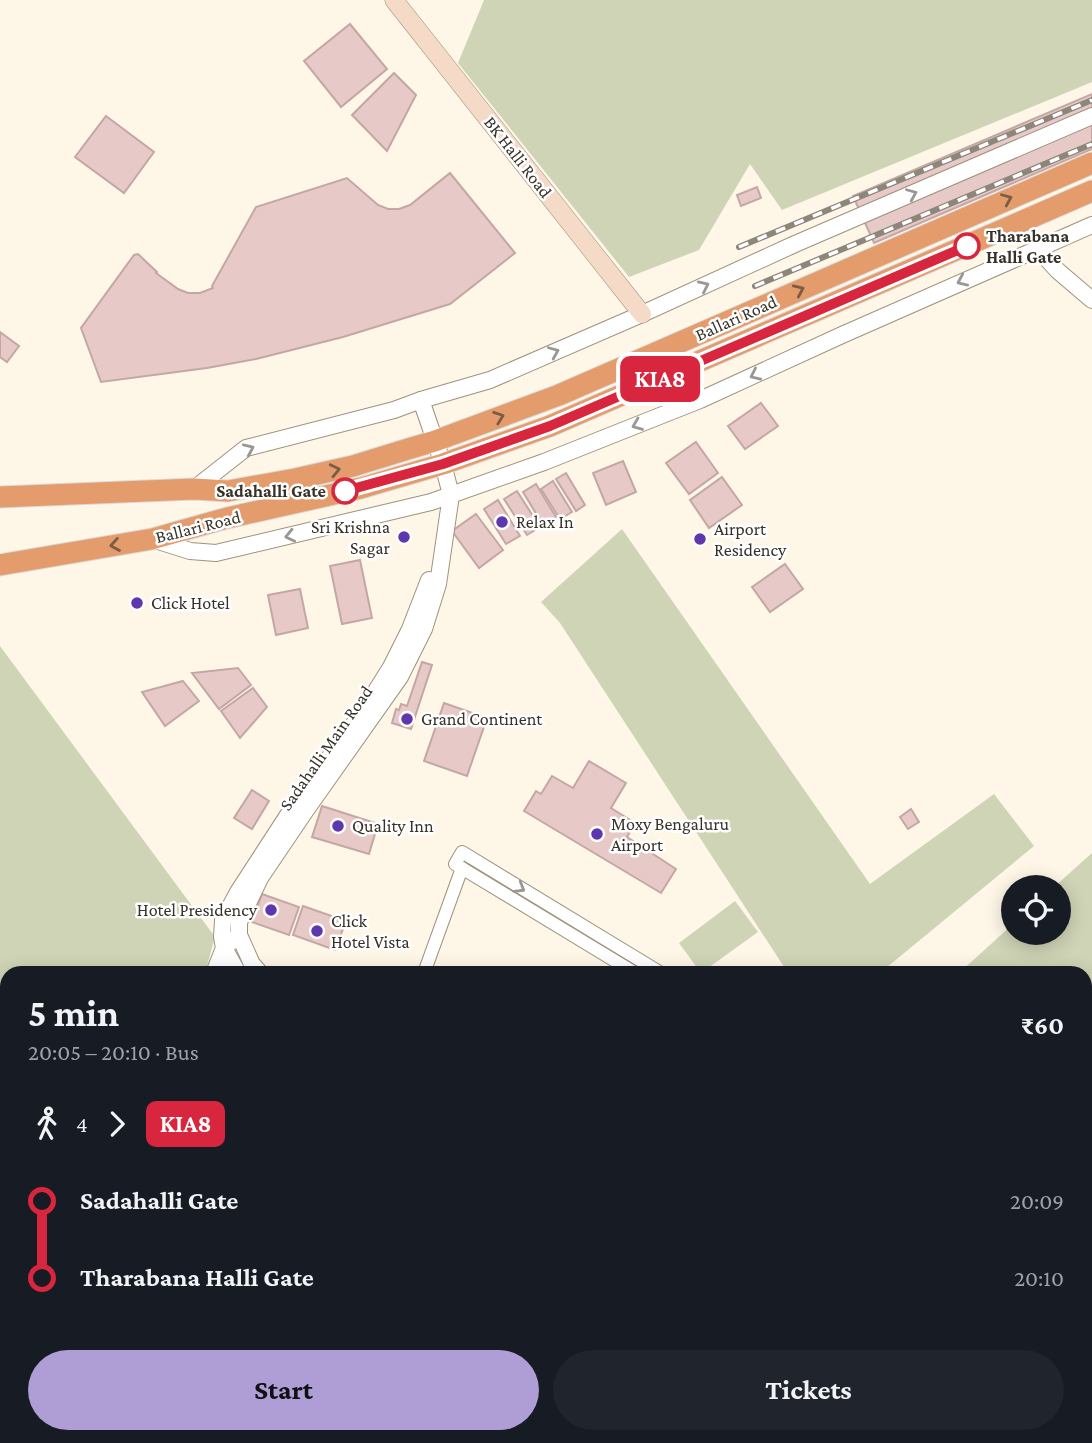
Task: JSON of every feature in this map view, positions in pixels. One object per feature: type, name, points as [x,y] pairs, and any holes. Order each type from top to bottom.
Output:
[{"type":"highway","name":"Ballari Road","points":[[0,497],[194,489],[228,491],[353,466],[435,441],[559,395],[1092,163]]},
{"type":"highway","name":"Ballari Road","points":[[0,565],[152,539],[227,518],[361,488],[443,464],[550,426],[1092,191]]},
{"type":"main road","name":"BK Halli Road","points":[[394,0],[642,314]]},
{"type":"street","points":[[194,489],[246,448],[394,410],[490,380],[1092,116]]},
{"type":"street","points":[[152,539],[190,551],[216,553],[431,502],[544,462],[700,400],[1092,225]]},
{"type":"street","points":[[1037,248],[1058,271],[1092,300]]},
{"type":"street","points":[[421,400],[451,495]]},
{"type":"street","name":"Sadahalli Main Road","points":[[224,948],[223,920],[238,892],[289,825],[391,667],[440,560],[451,495]]},
{"type":"street","name":"Sadahalli Main Road","points":[[217,966],[224,948],[239,935],[239,922],[289,825]]},
{"type":"street","points":[[426,966],[460,861]]},
{"type":"street","points":[[460,861],[624,966]]},
{"type":"street","points":[[460,861],[648,966]]},
{"type":"street","points":[[239,935],[254,966]]},
{"type":"street","points":[[224,948],[234,966]]},
{"type":"green space","points":[[484,0],[1092,0],[1092,82],[782,210],[750,164],[699,250],[629,277],[458,63]]},
{"type":"green space","points":[[622,529],[870,884],[994,794],[1034,846],[888,966],[783,966],[560,623],[541,602]]},
{"type":"green space","points":[[0,646],[215,937],[207,966],[0,966]]},
{"type":"green space","points":[[1092,853],[1092,966],[967,966],[1001,935],[1001,945],[1071,945],[1071,875],[1067,875]]},
{"type":"green space","points":[[735,901],[758,932],[711,966],[696,966],[679,943]]},
{"type":"building","points":[[350,24],[387,69],[341,107],[304,61]]},
{"type":"building","points":[[394,73],[416,95],[387,151],[352,115]]},
{"type":"building","points":[[1092,94],[1092,149],[874,243],[853,196]]},
{"type":"building","points":[[106,116],[154,152],[124,193],[75,157]]},
{"type":"building","points":[[450,173],[515,253],[450,304],[343,337],[256,359],[101,382],[81,328],[134,255],[138,254],[156,273],[178,289],[188,293],[200,293],[213,288],[256,207],[347,178],[378,205],[399,209],[410,205]]},
{"type":"building","points":[[757,187],[761,198],[741,206],[737,195]]},
{"type":"building","points":[[0,332],[19,346],[7,362],[0,357]]},
{"type":"building","points":[[761,403],[778,426],[745,449],[728,426]]},
{"type":"building","points":[[696,442],[718,473],[689,494],[666,463]]},
{"type":"building","points":[[623,461],[636,492],[606,505],[593,473]]},
{"type":"building","points":[[566,473],[585,505],[576,511],[556,479]]},
{"type":"building","points":[[722,477],[742,505],[709,528],[690,500]]},
{"type":"building","points":[[553,481],[572,512],[560,519],[541,489]]},
{"type":"building","points":[[536,484],[556,517],[543,525],[523,492]]},
{"type":"building","points":[[517,491],[540,527],[527,535],[504,499]]},
{"type":"building","name":"Relax In","points":[[498,500],[520,536],[506,544],[484,509]]},
{"type":"building","points":[[476,514],[503,550],[479,568],[452,531]]},
{"type":"building","points":[[360,560],[372,618],[342,624],[330,566]]},
{"type":"building","points":[[785,564],[803,589],[770,612],[752,587]]},
{"type":"building","points":[[300,589],[308,628],[276,635],[268,595]]},
{"type":"building","points":[[422,662],[432,665],[411,729],[392,723],[396,709],[399,710],[401,704],[407,706]]},
{"type":"building","points":[[238,668],[251,685],[219,709],[192,673]]},
{"type":"building","points":[[183,681],[199,701],[165,726],[142,692]]},
{"type":"building","points":[[253,688],[267,707],[240,738],[221,711]]},
{"type":"building","points":[[444,703],[487,718],[467,776],[424,761]]},
{"type":"building","points":[[589,761],[626,783],[611,808],[635,823],[627,837],[676,869],[661,893],[524,811],[536,791],[541,794],[552,776],[573,788]]},
{"type":"building","points":[[252,790],[269,801],[252,829],[234,818]]},
{"type":"building","points":[[322,806],[378,824],[369,854],[312,837]]},
{"type":"building","points":[[911,809],[919,822],[908,829],[900,817]]},
{"type":"building","points":[[262,894],[299,907],[289,935],[252,922]]},
{"type":"building","points":[[303,906],[346,921],[335,950],[293,935]]},
{"type":"railway","points":[[739,247],[1092,100]]},
{"type":"railway","points":[[755,286],[1092,144]]},
{"type":"bus line","name":"KIA8","points":[[345,491],[443,464],[550,426],[967,246]]},
{"type":"place","name":"Tharabana Halli Gate","points":[[967,246]]},
{"type":"place","name":"Sadahalli Gate","points":[[345,491]]},
{"type":"place","name":"Relax In","points":[[502,522]]},
{"type":"place","name":"Sri Krishna Sagar","points":[[404,537]]},
{"type":"place","name":"Airport Residency","points":[[700,539]]},
{"type":"place","name":"Click Hotel","points":[[137,603]]},
{"type":"place","name":"Grand Continent","points":[[407,719]]},
{"type":"place","name":"Quality Inn","points":[[338,826]]},
{"type":"place","name":"Moxy Bengaluru Airport","points":[[597,834]]},
{"type":"place","name":"Hotel Presidency","points":[[271,910]]},
{"type":"place","name":"Click Hotel Vista","points":[[317,931]]}]
